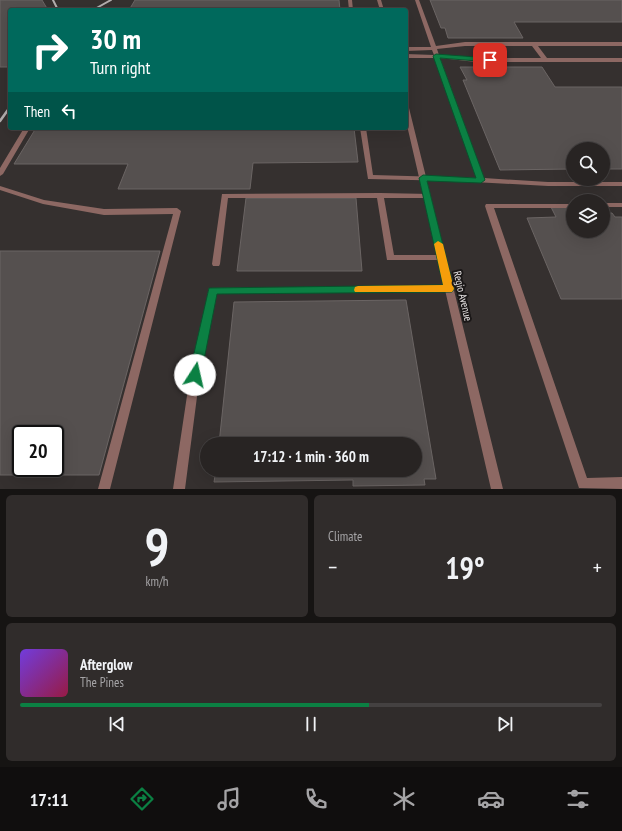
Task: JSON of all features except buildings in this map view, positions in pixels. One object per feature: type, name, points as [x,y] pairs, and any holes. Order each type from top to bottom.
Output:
[{"type":"street","points":[[417,0],[481,180]]},
{"type":"street","points":[[408,49],[434,48],[465,44],[622,44]]},
{"type":"street","points":[[534,44],[545,60]]},
{"type":"street","points":[[408,56],[436,56],[470,60],[622,60]]},
{"type":"street","name":"Regio Avenue","points":[[408,116],[497,489]]},
{"type":"street","points":[[0,174],[26,130]]},
{"type":"street","points":[[363,130],[370,177],[481,180],[548,184],[622,184]]},
{"type":"street","points":[[0,188],[42,202],[104,212],[177,211],[104,489]]},
{"type":"street","points":[[380,195],[390,258],[442,258]]},
{"type":"street","points":[[216,264],[225,196],[427,196]]},
{"type":"street","points":[[610,205],[622,205]]},
{"type":"street","points":[[566,206],[489,206],[583,484],[622,483]]},
{"type":"street","points":[[179,489],[191,399],[212,290],[449,289]]},
{"type":"railway","points":[[53,0],[57,8]]},
{"type":"railway","points":[[97,8],[111,0]]},
{"type":"railway","points":[[0,121],[8,110]]},
{"type":"slow traffic","points":[[358,290],[449,289],[438,244]]},
{"type":"route","points":[[195,375],[212,290],[449,289],[423,178],[481,180],[436,56],[490,60]]}]
